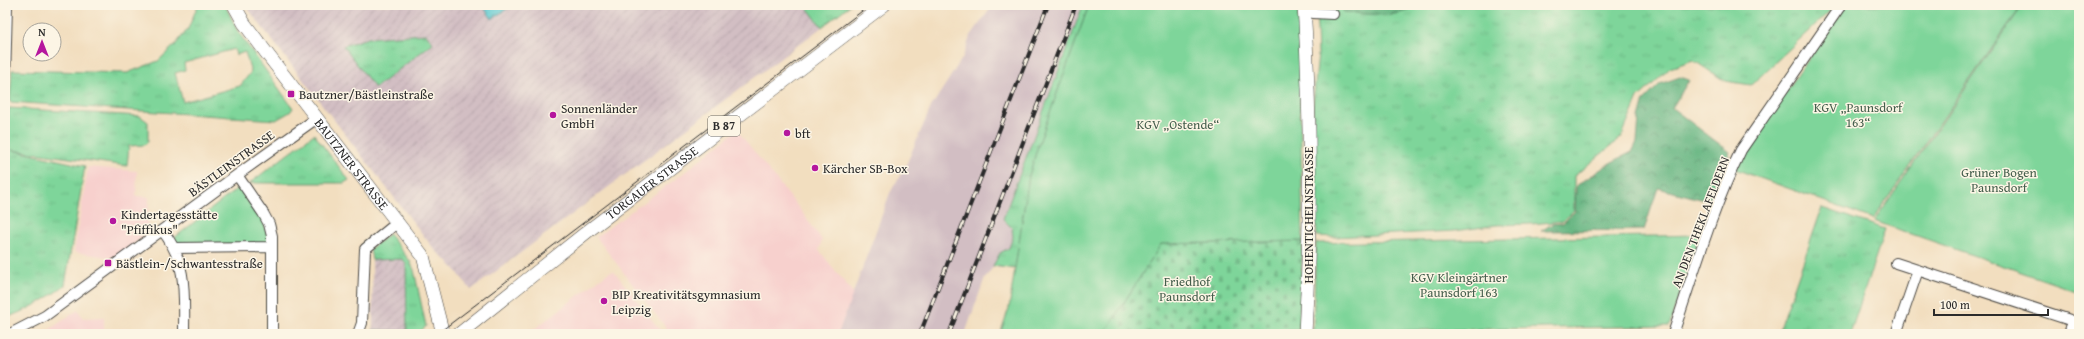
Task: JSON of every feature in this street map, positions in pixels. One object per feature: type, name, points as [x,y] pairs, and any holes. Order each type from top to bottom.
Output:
[{"type":"main road","name":"BAUTZNER STRASSE","points":[[234,5],[244,23],[398,222],[426,262],[437,315],[443,334]]},
{"type":"main road","name":"TORGAUER STRASSE","points":[[459,334],[588,231],[884,5]]},
{"type":"main road","name":"HOHENTICHELNSTRASSE","points":[[1305,334],[1309,249],[1308,97],[1313,73],[1310,8]]},
{"type":"street","points":[[5,80],[7,5]]},
{"type":"street","name":"AN DEN THEKLAFELDERN","points":[[1673,334],[1707,233],[1741,150],[1841,5]]},
{"type":"street","points":[[1310,8],[1333,14]]},
{"type":"street","name":"BÄSTLEINSTRASSE","points":[[10,334],[45,316],[237,174],[317,118]]},
{"type":"street","points":[[237,174],[269,224],[271,247],[272,334]]},
{"type":"street","points":[[358,334],[362,323],[364,249],[398,222]]},
{"type":"street","points":[[162,230],[174,248],[184,278],[184,334]]},
{"type":"street","points":[[174,248],[271,247]]},
{"type":"street","points":[[1896,263],[2073,321],[2069,334]]},
{"type":"street","points":[[1896,334],[1918,270]]},
{"type":"shaded area","points":[[245,5],[805,5],[822,27],[471,290],[454,268],[434,249]]},
{"type":"shaded area","points":[[993,5],[1089,5],[1038,146],[1015,269],[993,267],[984,280],[965,334],[838,334],[890,193],[906,165],[931,107],[963,57],[970,37]]},
{"type":"shaded area","points":[[737,130],[802,212],[822,240],[819,250],[854,294],[838,334],[671,334],[596,237],[685,172]]},
{"type":"shaded area","name":"Kindertagesstätte \"Pfiffikus\"","points":[[88,167],[137,171],[136,196],[149,197],[147,234],[114,258],[74,252]]},
{"type":"shaded area","points":[[402,259],[406,263],[407,331],[375,331],[373,330],[372,260]]},
{"type":"shaded area","name":"BIP Kreativitätsgymnasium Leipzig","points":[[614,271],[663,334],[528,334],[609,272]]},
{"type":"shaded area","points":[[78,310],[83,318],[104,317],[104,329],[126,329],[134,334],[43,334]]},
{"type":"green space","points":[[198,5],[225,5],[238,32],[293,108],[290,112],[276,120],[10,102],[12,70],[127,73],[158,61],[176,44],[188,29]],"holes":[[[234,49],[236,55],[245,52],[251,72],[240,86],[183,102],[175,73],[185,70],[184,63]]]},
{"type":"green space","points":[[805,5],[850,5],[822,27]]},
{"type":"green space","points":[[1083,5],[1089,5],[1038,146],[1029,176],[1015,269],[993,266],[1000,253],[1009,248],[1013,237],[1012,228],[1003,219]]},
{"type":"green space","name":"KGV „Ostende“","points":[[1089,5],[1298,5],[1303,241],[1161,244],[1104,334],[1000,334],[1009,308],[1029,176],[1038,146]]},
{"type":"green space","points":[[1316,5],[1826,5],[1832,9],[1751,85],[1725,81],[1693,60],[1670,68],[1638,98],[1621,138],[1574,176],[1574,210],[1563,221],[1497,225],[1455,231],[1334,237],[1317,236],[1314,195],[1313,105],[1318,54]]},
{"type":"green space","points":[[1329,5],[1410,5],[1408,10],[1401,13],[1385,15],[1344,12],[1341,7]]},
{"type":"green space","name":"KGV „Paunsdorf 163“","points":[[1846,5],[2022,5],[1873,219],[1735,169]]},
{"type":"green space","name":"Grüner Bogen Paunsdorf","points":[[2023,5],[2079,5],[2079,292],[1874,221]]},
{"type":"green space","points":[[426,34],[433,43],[375,88],[343,46],[368,38]]},
{"type":"green space","points":[[1680,77],[1689,80],[1672,108],[1730,152],[1712,202],[1658,188],[1644,230],[1541,231],[1552,224],[1563,223],[1575,211],[1576,186],[1610,163],[1632,152],[1637,142],[1639,118],[1644,100],[1660,84]]},
{"type":"green space","points":[[9,108],[140,116],[148,122],[148,142],[145,145],[129,146],[127,166],[12,150],[85,166],[65,285],[36,304],[5,318],[5,145]]},
{"type":"green space","points":[[314,134],[349,180],[344,183],[250,183]]},
{"type":"green space","points":[[238,188],[242,188],[262,215],[269,241],[265,244],[179,245],[174,238]]},
{"type":"green space","points":[[1822,208],[1885,229],[1850,334],[1778,334]]},
{"type":"green space","points":[[389,234],[410,261],[414,270],[426,326],[418,334],[370,334],[373,330],[407,331],[406,263],[402,259],[372,260],[370,249]]},
{"type":"green space","name":"KGV Kleingärtner Paunsdorf 163","points":[[1700,235],[1669,326],[1313,332],[1316,243]]},
{"type":"green space","name":"Friedhof Paunsdorf","points":[[1303,241],[1299,331],[1104,334],[1161,244]]},
{"type":"green space","points":[[1299,331],[1299,334],[1142,334]]},
{"type":"water","points":[[482,5],[508,5],[510,7],[492,19]]},
{"type":"tram line","points":[[437,334],[870,5]]},
{"type":"railway","points":[[920,334],[1048,5]]},
{"type":"railway","points":[[949,334],[1076,5]]},
{"type":"place","name":"Bautzner/Bästleinstraße","points":[[291,94]]},
{"type":"place","name":"Sonnenländer GmbH","points":[[553,115]]},
{"type":"place","name":"bft","points":[[787,133]]},
{"type":"place","name":"Kärcher SB-Box","points":[[815,168]]},
{"type":"place","name":"Kindertagesstätte \"Pfiffikus\"","points":[[113,221]]},
{"type":"place","name":"Bästlein-/Schwantesstraße","points":[[108,263]]},
{"type":"place","name":"BIP Kreativitätsgymnasium Leipzig","points":[[604,301]]}]
